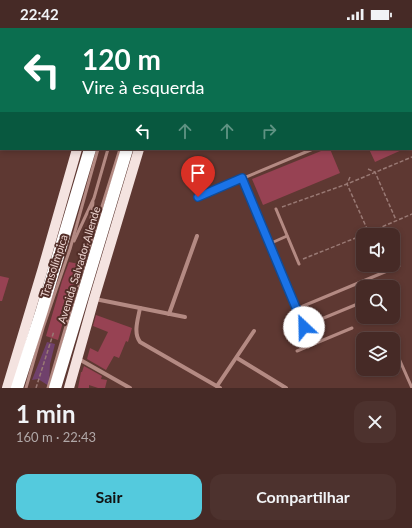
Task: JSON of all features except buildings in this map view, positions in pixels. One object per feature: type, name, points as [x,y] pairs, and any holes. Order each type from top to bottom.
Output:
[{"type":"highway","name":"Avenida Salvador Allende","points":[[17,388],[90,150]]},
{"type":"highway","name":"Avenida Salvador Allende","points":[[55,388],[127,150]]},
{"type":"main road","points":[[7,388],[44,268],[77,150]]},
{"type":"main road","points":[[69,388],[94,298],[139,150]]},
{"type":"street","points":[[169,314],[197,236]]},
{"type":"street","points":[[94,298],[185,317]]},
{"type":"street","points":[[140,308],[136,332],[137,338],[140,342],[219,387],[254,332]]},
{"type":"street","points":[[77,358],[130,388]]},
{"type":"street","points":[[237,358],[286,388]]},
{"type":"lane","name":"Transolímpica","points":[[26,388],[43,328],[70,249],[98,150]]},
{"type":"lane","points":[[87,254],[94,198],[108,150]]},
{"type":"lane","points":[[48,388],[87,254],[120,150]]},
{"type":"lane","points":[[198,197],[311,150]]},
{"type":"lane","points":[[242,178],[296,309],[308,347]]},
{"type":"lane","points":[[70,249],[94,198]]},
{"type":"lane","points":[[276,210],[298,263]]},
{"type":"lane","points":[[269,244],[287,236]]},
{"type":"lane","points":[[296,309],[384,272]]},
{"type":"lane","points":[[285,334],[356,305]]},
{"type":"lane","points":[[297,351],[352,328]]},
{"type":"lane","points":[[400,361],[412,388]]},
{"type":"path","points":[[276,210],[347,184],[412,156]]},
{"type":"path","points":[[368,169],[375,172],[396,221]]},
{"type":"path","points":[[298,263],[368,232],[347,184],[350,177]]},
{"type":"path","points":[[382,228],[412,214]]},
{"type":"path","points":[[36,388],[54,331]]},
{"type":"shaded area","points":[[47,342],[55,344],[50,364],[49,386],[38,379],[32,380]]},
{"type":"route","points":[[198,197],[242,178],[304,327]]}]
